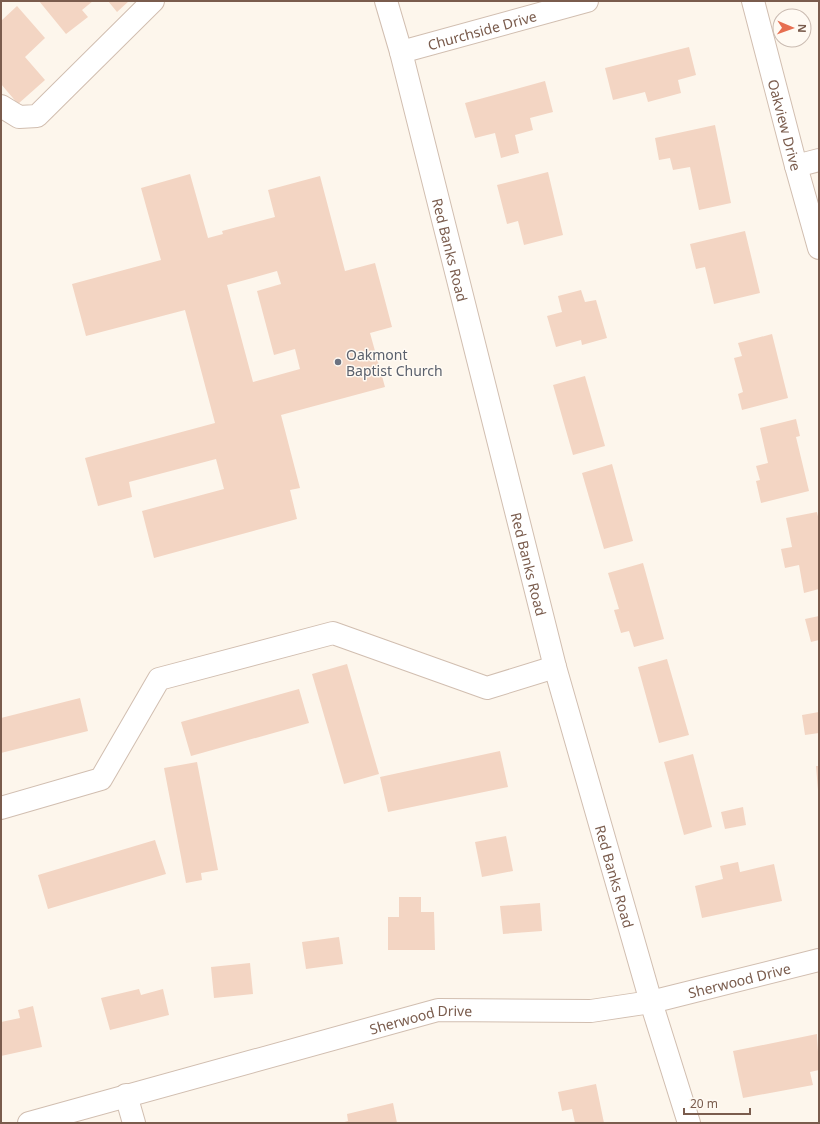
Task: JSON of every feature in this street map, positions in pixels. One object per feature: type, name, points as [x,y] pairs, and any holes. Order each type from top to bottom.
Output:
[{"type":"street","points":[[1,106],[19,117],[37,116],[153,1]]},
{"type":"street","name":"Red Banks Road","points":[[386,1],[401,52],[555,667],[651,1002],[689,1123]]},
{"type":"street","name":"Churchside Drive","points":[[401,52],[587,1]]},
{"type":"street","name":"Oakview Drive","points":[[753,1],[819,248]]},
{"type":"street","points":[[796,166],[819,160]]},
{"type":"street","points":[[1,808],[101,779],[159,679],[333,633],[487,688],[555,667]]},
{"type":"street","name":"Sherwood Drive","points":[[29,1123],[438,1010],[591,1011],[651,1002],[819,960]]},
{"type":"street","points":[[126,1095],[134,1123]]},
{"type":"building","points":[[39,1],[93,1],[82,10],[88,17],[66,34]]},
{"type":"building","points":[[108,1],[129,1],[117,12]]},
{"type":"building","points":[[17,6],[45,38],[25,57],[45,80],[18,104],[1,84],[1,21]]},
{"type":"building","points":[[689,47],[696,75],[678,80],[681,93],[648,102],[645,92],[613,100],[605,68]]},
{"type":"building","points":[[545,81],[553,112],[530,118],[533,130],[515,135],[519,153],[501,158],[495,133],[475,138],[465,103]]},
{"type":"building","points":[[715,125],[731,203],[699,210],[690,167],[673,170],[670,158],[659,160],[655,138]]},
{"type":"building","points":[[548,172],[563,235],[524,245],[518,221],[507,224],[497,185]]},
{"type":"building","name":"Oakmont Baptist Church","points":[[190,174],[208,238],[223,234],[222,231],[275,217],[268,190],[320,176],[345,271],[375,263],[392,327],[370,333],[385,387],[281,415],[300,488],[290,490],[297,519],[154,558],[142,511],[224,489],[216,459],[129,482],[132,497],[98,506],[85,458],[215,423],[185,310],[86,336],[72,284],[161,260],[141,188]],"holes":[[[277,271],[281,284],[257,291],[274,355],[295,349],[300,369],[253,382],[227,285]]]},
{"type":"building","points":[[745,231],[760,293],[714,304],[705,267],[696,269],[690,244]]},
{"type":"building","points":[[581,290],[585,302],[596,300],[607,338],[582,345],[581,340],[556,347],[547,316],[562,312],[558,296]]},
{"type":"building","points":[[772,334],[788,398],[742,410],[738,394],[743,392],[734,358],[742,356],[738,343]]},
{"type":"building","points":[[585,376],[605,446],[573,455],[553,385]]},
{"type":"building","points":[[796,419],[800,436],[796,437],[809,491],[761,503],[756,481],[760,480],[756,466],[768,463],[760,428]]},
{"type":"building","points":[[612,464],[633,541],[604,549],[582,473]]},
{"type":"building","points":[[817,512],[819,521],[819,589],[804,593],[799,565],[785,568],[781,549],[792,547],[786,518]]},
{"type":"building","points":[[643,563],[664,639],[634,647],[629,631],[621,633],[614,610],[619,609],[608,573]]},
{"type":"building","points":[[819,616],[819,640],[811,642],[805,619]]},
{"type":"building","points":[[667,659],[689,735],[659,743],[638,667]]},
{"type":"building","points":[[347,664],[379,774],[344,784],[312,674]]},
{"type":"building","points":[[299,689],[309,723],[191,756],[181,722]]},
{"type":"building","points":[[80,698],[88,731],[1,753],[1,718]]},
{"type":"building","points":[[819,712],[819,733],[805,735],[802,715]]},
{"type":"building","points":[[500,751],[508,787],[388,812],[380,777]]},
{"type":"building","points":[[693,754],[712,827],[684,835],[664,762]]},
{"type":"building","points":[[197,762],[218,870],[201,873],[202,880],[186,883],[164,768]]},
{"type":"building","points":[[816,766],[819,766],[819,790],[818,790]]},
{"type":"building","points":[[743,807],[746,825],[725,829],[721,812]]},
{"type":"building","points":[[506,836],[513,871],[482,877],[475,842]]},
{"type":"building","points":[[155,840],[166,874],[48,909],[38,875]]},
{"type":"building","points":[[738,862],[740,872],[774,864],[782,901],[702,918],[695,886],[723,879],[720,866]]},
{"type":"building","points":[[399,897],[421,897],[421,912],[434,912],[435,950],[388,950],[388,917],[399,917]]},
{"type":"building","points":[[540,903],[542,931],[503,934],[500,906]]},
{"type":"building","points":[[339,937],[343,964],[306,969],[302,942]]},
{"type":"building","points":[[250,963],[253,994],[214,998],[211,967]]},
{"type":"building","points":[[139,989],[141,995],[163,989],[169,1015],[110,1030],[101,998]]},
{"type":"building","points":[[33,1006],[42,1047],[1,1056],[1,1022],[20,1018],[18,1010]]},
{"type":"building","points":[[817,1034],[819,1070],[810,1072],[813,1085],[743,1098],[733,1051]]},
{"type":"building","points":[[596,1084],[604,1123],[575,1123],[572,1109],[562,1111],[558,1092]]},
{"type":"building","points":[[393,1103],[397,1123],[341,1123],[348,1121],[347,1114]]},
{"type":"place","name":"Oakmont Baptist Church","points":[[338,362]]}]
